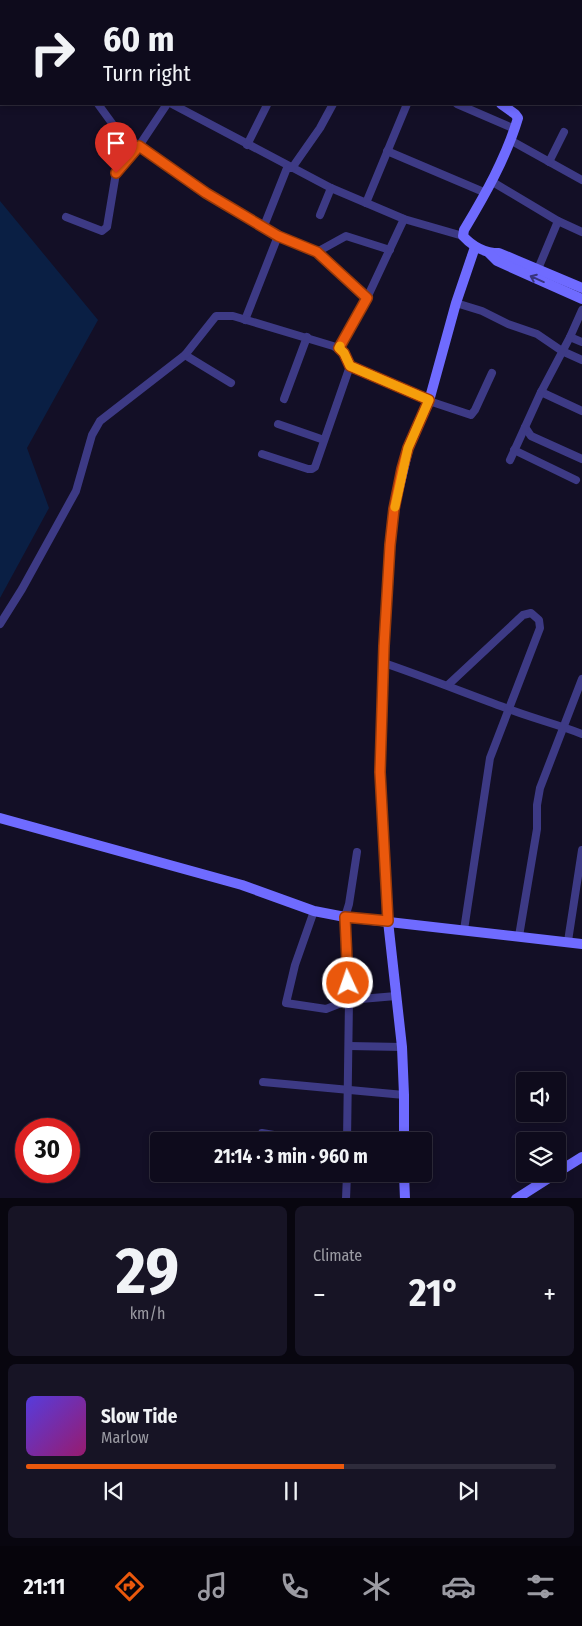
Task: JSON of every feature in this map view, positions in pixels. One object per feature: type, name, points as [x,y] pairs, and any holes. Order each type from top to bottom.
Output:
[{"type":"street","points":[[99,105],[114,126],[139,146],[206,193],[278,236],[317,252],[367,298]]},
{"type":"street","points":[[66,217],[102,231],[105,230],[116,173],[139,146],[166,105]]},
{"type":"street","points":[[174,105],[331,188],[404,219],[462,236],[475,247],[538,269],[582,288]]},
{"type":"street","points":[[247,144],[268,105]]},
{"type":"street","points":[[264,226],[287,168],[292,168],[320,128],[332,105]]},
{"type":"street","points":[[366,203],[407,105]]},
{"type":"street","points":[[459,105],[515,129]]},
{"type":"street","points":[[462,236],[486,193],[515,129],[518,118],[502,105]]},
{"type":"street","points":[[549,162],[564,132]]},
{"type":"street","points":[[510,140],[582,180]]},
{"type":"street","points":[[387,152],[486,193]]},
{"type":"street","points":[[490,181],[558,221],[582,232]]},
{"type":"street","points":[[320,216],[331,188]]},
{"type":"street","points":[[339,348],[367,298],[404,219]]},
{"type":"street","points":[[538,269],[558,221]]},
{"type":"street","points":[[245,320],[278,236]]},
{"type":"street","points":[[317,252],[346,236],[390,250]]},
{"type":"street","points":[[404,1132],[402,1047],[388,921],[380,772],[390,545],[394,509],[408,448],[429,400],[456,303],[475,247]]},
{"type":"street","points":[[494,253],[497,261],[582,298]]},
{"type":"street","points":[[456,303],[482,311],[537,334],[562,352],[582,360]]},
{"type":"street","points":[[510,460],[582,310]]},
{"type":"street","points":[[0,624],[22,589],[76,492],[95,428],[100,421],[185,355],[216,316],[232,316],[339,348],[344,353],[350,366],[429,400],[471,415],[492,373]]},
{"type":"street","points":[[284,399],[307,337]]},
{"type":"street","points":[[570,337],[582,342]]},
{"type":"street","points":[[185,355],[231,383]]},
{"type":"street","points":[[262,454],[312,469],[315,467],[350,366]]},
{"type":"street","points":[[541,392],[582,411]]},
{"type":"street","points":[[278,424],[324,440]]},
{"type":"street","points":[[526,427],[531,436],[582,459]]},
{"type":"street","points":[[514,450],[576,480]]},
{"type":"street","points":[[448,685],[523,615],[531,613],[539,620],[540,628],[490,758],[464,930]]},
{"type":"street","points":[[384,663],[582,734]]},
{"type":"street","points":[[519,936],[537,829],[537,805],[540,788],[582,679]]},
{"type":"street","points":[[0,818],[242,885],[314,911],[345,917],[582,944]]},
{"type":"street","points":[[568,941],[582,850]]},
{"type":"street","points":[[347,1132],[349,1000],[345,917],[349,904],[357,852]]},
{"type":"street","points":[[314,911],[295,965],[286,1003],[326,1009],[349,1000],[396,996]]},
{"type":"street","points":[[349,1046],[402,1047]]},
{"type":"street","points":[[263,1082],[404,1095]]},
{"type":"street","points":[[566,1167],[582,1157]]},
{"type":"street","points":[[346,1182],[346,1198]]},
{"type":"street","points":[[404,1182],[405,1198]]},
{"type":"street","points":[[516,1198],[542,1182]]},
{"type":"water","points":[[0,201],[98,320],[27,448],[49,508],[0,598]]},
{"type":"slow traffic","points":[[340,346],[339,348],[344,353],[350,366],[429,400],[408,448],[395,507]]},
{"type":"route","points":[[116,173],[139,146],[238,213],[264,226],[278,236],[317,252],[367,298],[339,348],[344,353],[350,366],[429,400],[408,448],[402,469],[394,509],[390,545],[384,646],[380,772],[388,921],[345,917],[348,983]]}]
